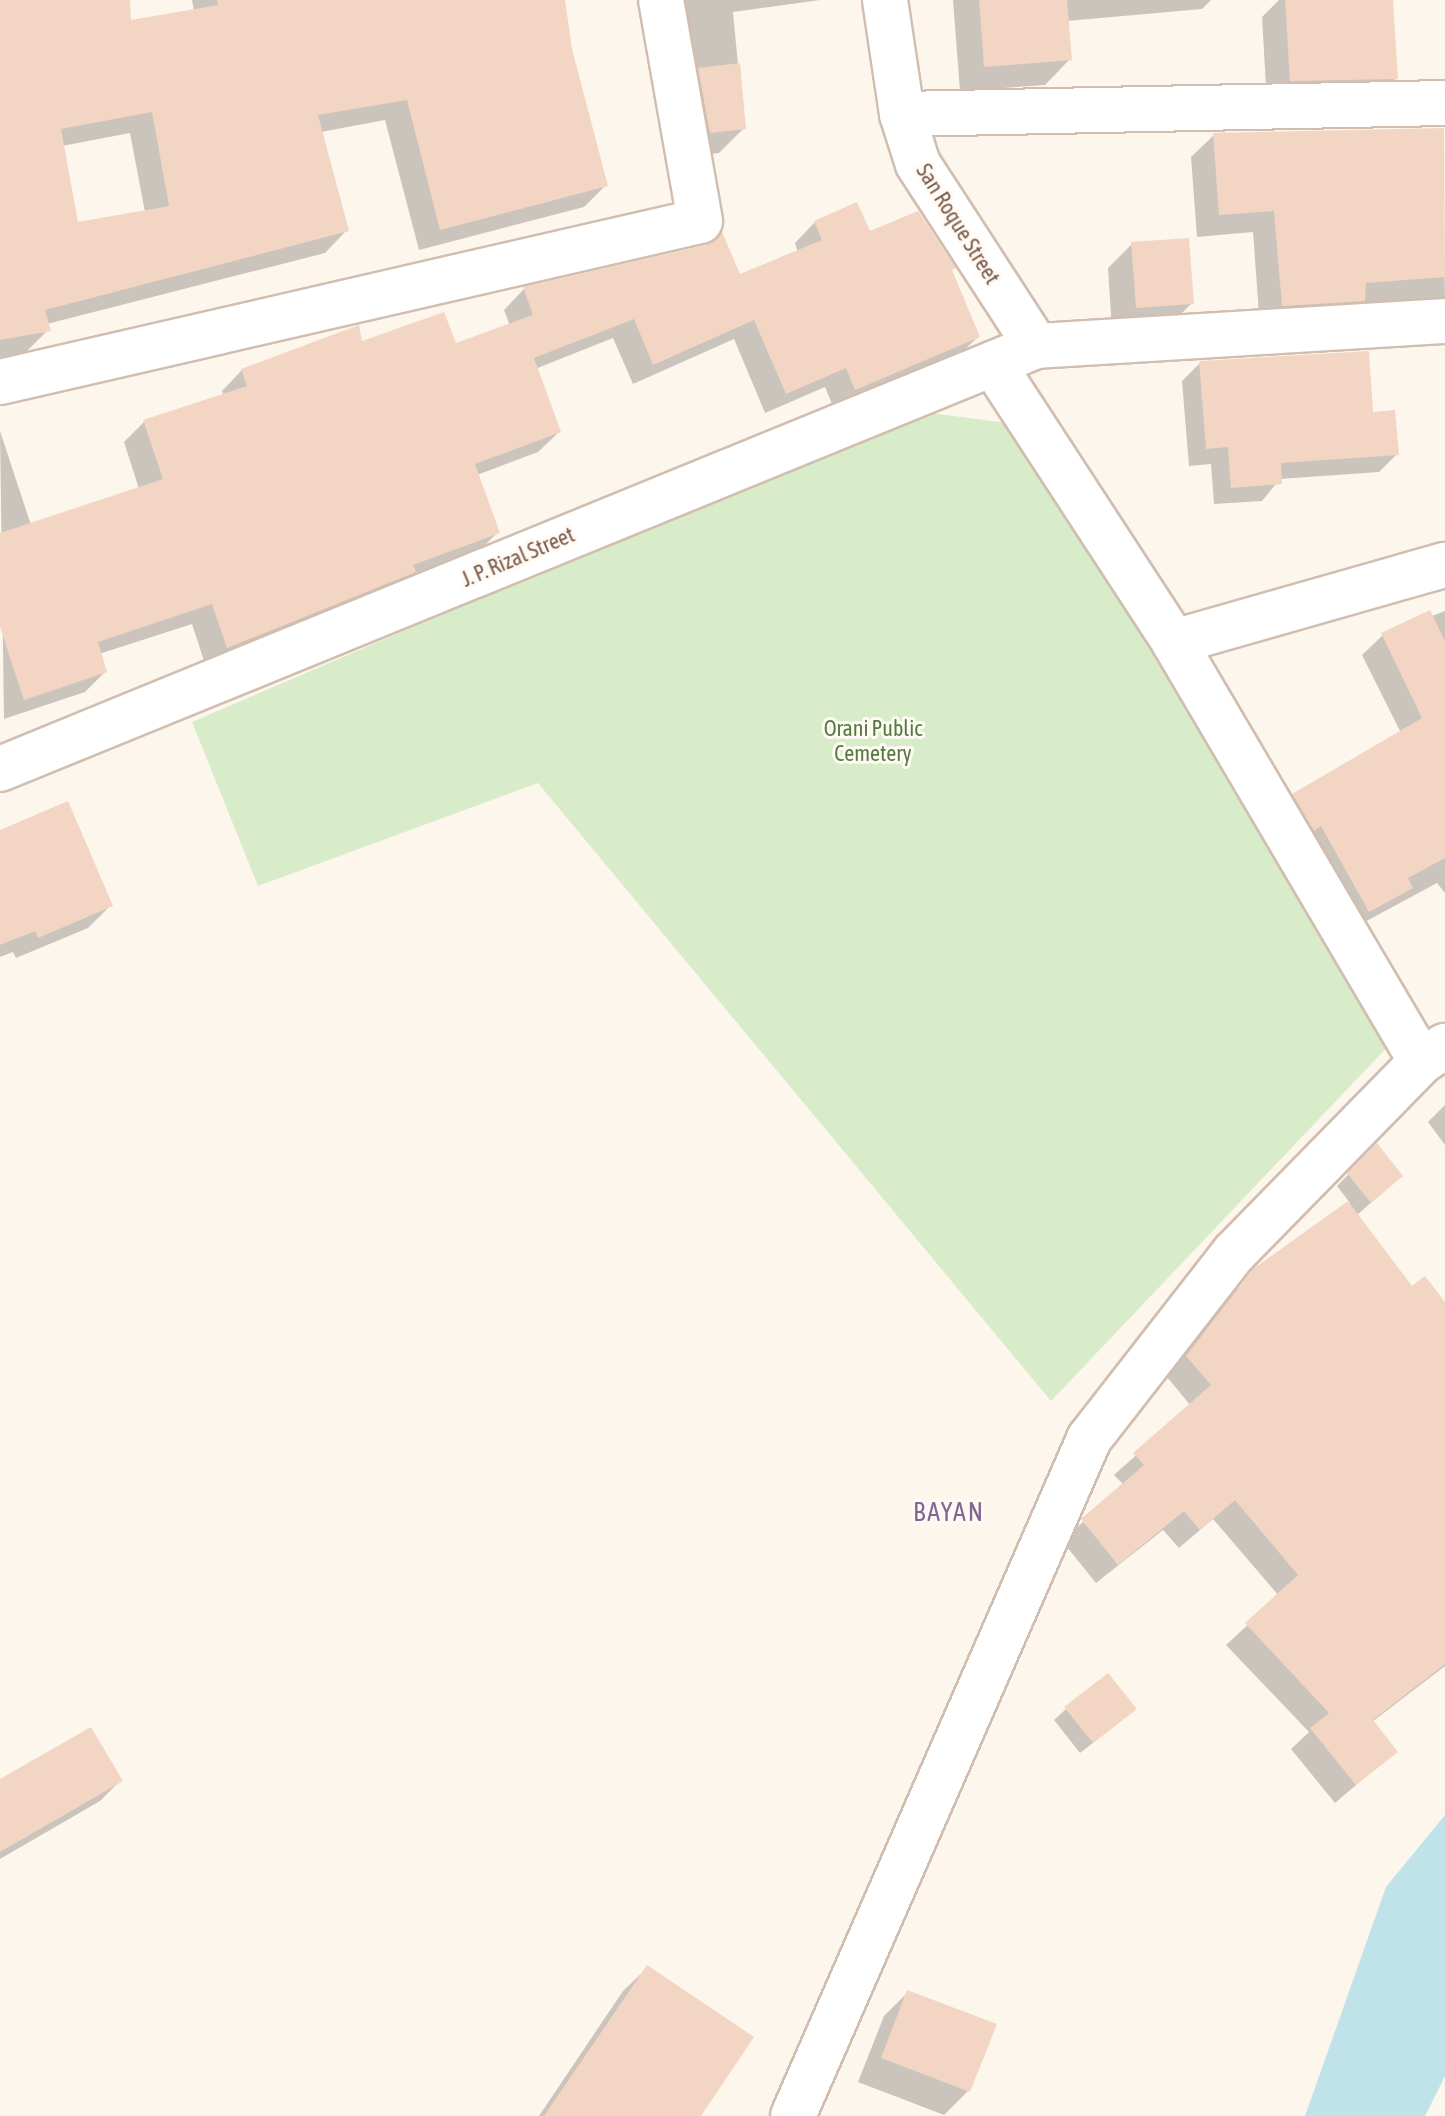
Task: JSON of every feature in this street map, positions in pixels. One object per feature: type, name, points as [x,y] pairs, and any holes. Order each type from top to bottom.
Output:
[{"type":"street","points":[[0,382],[700,221],[661,0]]},
{"type":"street","name":"San Roque Street","points":[[885,0],[902,114],[918,164],[1036,346]]},
{"type":"street","points":[[902,114],[1445,103]]},
{"type":"street","name":"J. P. Rizal Street","points":[[0,769],[1036,346],[1445,321]]},
{"type":"street","points":[[793,2116],[1089,1439],[1234,1253],[1433,1054],[1174,642],[993,364]]},
{"type":"street","points":[[1174,642],[1445,565]]},
{"type":"green space","name":"Orani Public Cemetery","points":[[915,411],[1015,424],[1393,1041],[1051,1401],[538,783],[258,886],[192,722]]},
{"type":"water","points":[[1445,1815],[1445,2076],[1425,2116],[1305,2116],[1386,1887]]},
{"type":"building","points":[[0,0],[130,0],[131,20],[218,5],[217,0],[565,0],[572,49],[608,186],[440,230],[407,100],[318,115],[349,231],[45,310],[51,331],[0,340]],"holes":[[[152,112],[169,206],[78,222],[61,129]]]},
{"type":"building","points":[[979,0],[1067,0],[1072,60],[984,67]]},
{"type":"building","points":[[1285,0],[1393,0],[1398,79],[1290,81]]},
{"type":"building","points":[[740,63],[746,129],[710,133],[698,68]]},
{"type":"building","points":[[1444,128],[1445,277],[1366,283],[1365,301],[1282,306],[1274,211],[1219,215],[1213,133]]},
{"type":"building","points":[[857,202],[870,231],[918,211],[956,268],[952,270],[980,337],[855,390],[846,368],[786,394],[754,320],[653,365],[634,319],[534,358],[561,432],[475,464],[500,533],[413,565],[416,572],[227,648],[212,604],[98,642],[107,672],[24,700],[0,627],[0,533],[163,479],[143,420],[247,386],[241,369],[359,325],[362,341],[444,312],[456,343],[533,315],[523,287],[706,245],[722,232],[740,274],[822,240],[814,221]]},
{"type":"building","points":[[1189,238],[1194,304],[1136,308],[1131,242]]},
{"type":"building","points":[[1369,351],[1373,412],[1395,410],[1399,455],[1281,463],[1282,484],[1231,488],[1228,447],[1206,449],[1199,361]]},
{"type":"building","points":[[1430,610],[1445,641],[1445,858],[1408,878],[1413,888],[1369,912],[1321,826],[1314,831],[1292,794],[1422,718],[1381,633]]},
{"type":"building","points":[[68,801],[113,906],[38,938],[35,931],[0,945],[0,830]]},
{"type":"building","points":[[1377,1143],[1403,1176],[1371,1203],[1347,1173]]},
{"type":"building","points":[[1348,1201],[1412,1286],[1425,1276],[1445,1302],[1445,1664],[1373,1720],[1398,1752],[1356,1785],[1310,1728],[1329,1713],[1245,1623],[1298,1575],[1235,1500],[1200,1530],[1184,1511],[1118,1565],[1081,1519],[1144,1465],[1133,1453],[1211,1385],[1186,1356],[1253,1269]]},
{"type":"building","points":[[1108,1673],[1137,1709],[1093,1743],[1064,1707]]},
{"type":"building","points":[[91,1727],[123,1781],[0,1852],[0,1779]]},
{"type":"building","points":[[647,1965],[754,2037],[701,2116],[544,2116]]},
{"type":"building","points":[[907,1990],[997,2024],[970,2092],[881,2058]]},
{"type":"district","name":"BAYAN","points":[[949,1513]]}]
